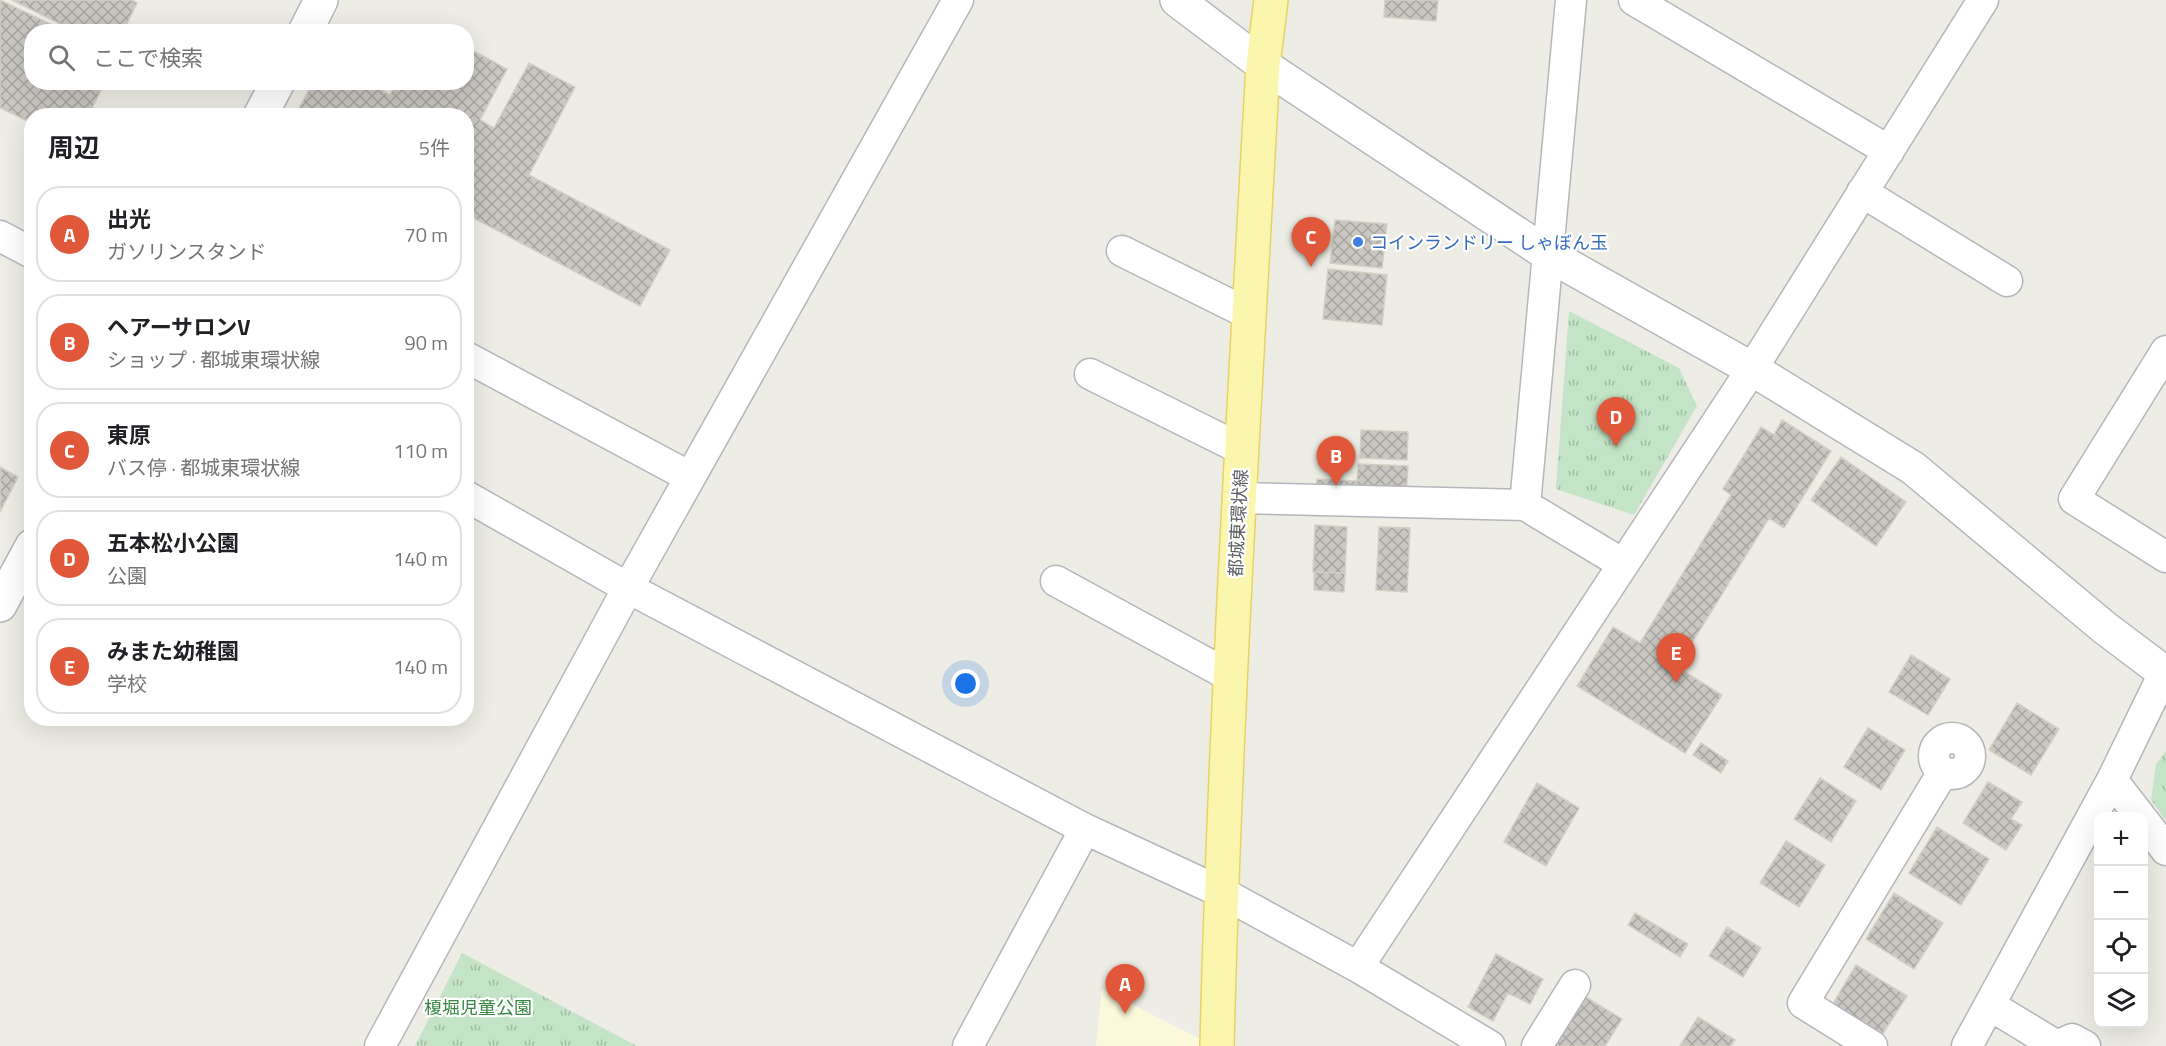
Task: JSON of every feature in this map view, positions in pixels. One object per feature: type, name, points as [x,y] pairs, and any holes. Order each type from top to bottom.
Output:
[{"type":"main road","name":"都城東環状線","points":[[1217,1046],[1221,892],[1238,498],[1263,65],[1271,0]]},
{"type":"street","points":[[309,24],[321,0]]},
{"type":"street","points":[[380,1046],[628,588],[958,0]]},
{"type":"street","points":[[1177,0],[1263,65],[1549,255],[1752,369],[1913,468],[2105,628],[2165,672],[2112,780],[1967,1046]]},
{"type":"street","points":[[1525,505],[1571,0]]},
{"type":"street","points":[[1634,0],[1889,150]]},
{"type":"street","points":[[1358,968],[1752,369],[1983,0]]},
{"type":"street","points":[[264,108],[274,90]]},
{"type":"street","points":[[1862,192],[2007,281]]},
{"type":"street","points":[[0,236],[24,249]]},
{"type":"street","points":[[1122,251],[1249,314]]},
{"type":"street","points":[[2166,351],[2074,498],[2166,557]]},
{"type":"street","points":[[474,361],[690,477]]},
{"type":"street","points":[[1090,374],[1241,449]]},
{"type":"street","points":[[1238,498],[1525,505],[1623,564]]},
{"type":"street","points":[[474,501],[628,588],[1085,829],[1221,892],[1358,968],[1490,1046]]},
{"type":"street","points":[[0,605],[24,561]]},
{"type":"street","points":[[1056,581],[1230,676]]},
{"type":"street","points":[[1872,1046],[1803,1003],[1943,772]]},
{"type":"street","points":[[2112,780],[2137,812]]},
{"type":"street","points":[[2148,826],[2166,850]]},
{"type":"street","points":[[968,1046],[1085,829]]},
{"type":"street","points":[[1537,1046],[1575,985]]},
{"type":"street","points":[[1990,1006],[2057,1046],[2072,1039],[2085,1046]]},
{"type":"shaded area","points":[[1102,989],[1200,1039],[1199,1046],[1096,1046]]},
{"type":"green space","points":[[1569,311],[1679,368],[1697,406],[1634,515],[1556,489]]},
{"type":"green space","points":[[2166,751],[2166,820],[2151,800],[2156,764]]},
{"type":"green space","name":"榎堀児童公園","points":[[462,953],[637,1046],[415,1046]]},
{"type":"building","points":[[0,0],[50,24],[24,24],[24,90],[101,90],[92,108],[24,108],[24,119],[0,108]]},
{"type":"building","points":[[12,0],[132,0],[137,3],[127,24],[60,24]]},
{"type":"building","points":[[1385,0],[1438,0],[1436,21],[1384,17]]},
{"type":"building","points":[[474,51],[507,69],[480,120],[494,128],[529,63],[575,87],[529,175],[670,250],[640,306],[474,218],[474,108],[299,108],[309,90],[381,90],[390,95],[392,90],[474,90]]},
{"type":"building","points":[[1335,220],[1387,224],[1382,268],[1330,263]]},
{"type":"building","points":[[1328,269],[1387,275],[1382,325],[1323,319]]},
{"type":"building","points":[[1782,420],[1831,451],[1784,528],[1769,518],[1677,667],[1722,695],[1685,753],[1577,686],[1613,627],[1640,643],[1731,495],[1723,489],[1761,427],[1774,435]]},
{"type":"building","points":[[1361,430],[1408,432],[1407,460],[1360,458]]},
{"type":"building","points":[[1841,457],[1906,502],[1876,546],[1811,500]]},
{"type":"building","points":[[1358,464],[1408,466],[1406,497],[1316,493],[1317,479],[1357,481]]},
{"type":"building","points":[[0,467],[18,477],[0,512]]},
{"type":"building","points":[[1315,525],[1347,527],[1345,573],[1313,572]]},
{"type":"building","points":[[1379,527],[1410,528],[1407,592],[1376,590]]},
{"type":"building","points":[[1314,572],[1345,573],[1344,592],[1314,590]]},
{"type":"building","points":[[1911,655],[1950,679],[1928,715],[1889,692]]},
{"type":"building","points":[[2017,703],[2059,729],[2031,775],[1989,750]]},
{"type":"building","points":[[1868,728],[1905,750],[1881,790],[1844,767]]},
{"type":"building","points":[[1701,743],[1728,761],[1721,773],[1693,755]]},
{"type":"building","points":[[1820,778],[1856,801],[1831,842],[1794,819]]},
{"type":"building","points":[[1988,782],[2022,802],[2011,819],[2022,825],[2006,850],[1963,823]]},
{"type":"building","points":[[1537,783],[1579,808],[1546,866],[1504,842]]},
{"type":"building","points":[[1937,827],[1989,859],[1961,905],[1909,873]]},
{"type":"building","points":[[1786,841],[1825,865],[1799,907],[1760,883]]},
{"type":"building","points":[[1894,893],[1943,923],[1914,969],[1866,939]]},
{"type":"building","points":[[1635,913],[1688,944],[1680,957],[1628,925]]},
{"type":"building","points":[[1727,927],[1761,948],[1743,977],[1709,956]]},
{"type":"building","points":[[1496,954],[1543,979],[1530,1004],[1508,993],[1493,1021],[1468,1007]]},
{"type":"building","points":[[1856,965],[1907,996],[1880,1038],[1831,1007]]},
{"type":"building","points":[[1584,996],[1622,1019],[1605,1046],[1554,1046]]},
{"type":"building","points":[[1698,1017],[1735,1040],[1731,1046],[1680,1046]]},
{"type":"place","name":"コインランドリー しゃぼん玉","points":[[1358,242]]},
{"type":"place","name":"東原","points":[[1311,267]]},
{"type":"place","name":"五本松小公園","points":[[1616,447]]},
{"type":"place","name":"ヘアーサロンV","points":[[1336,486]]},
{"type":"place","name":"みまた幼稚園","points":[[1676,683]]},
{"type":"place","name":"出光","points":[[1125,1014]]}]
